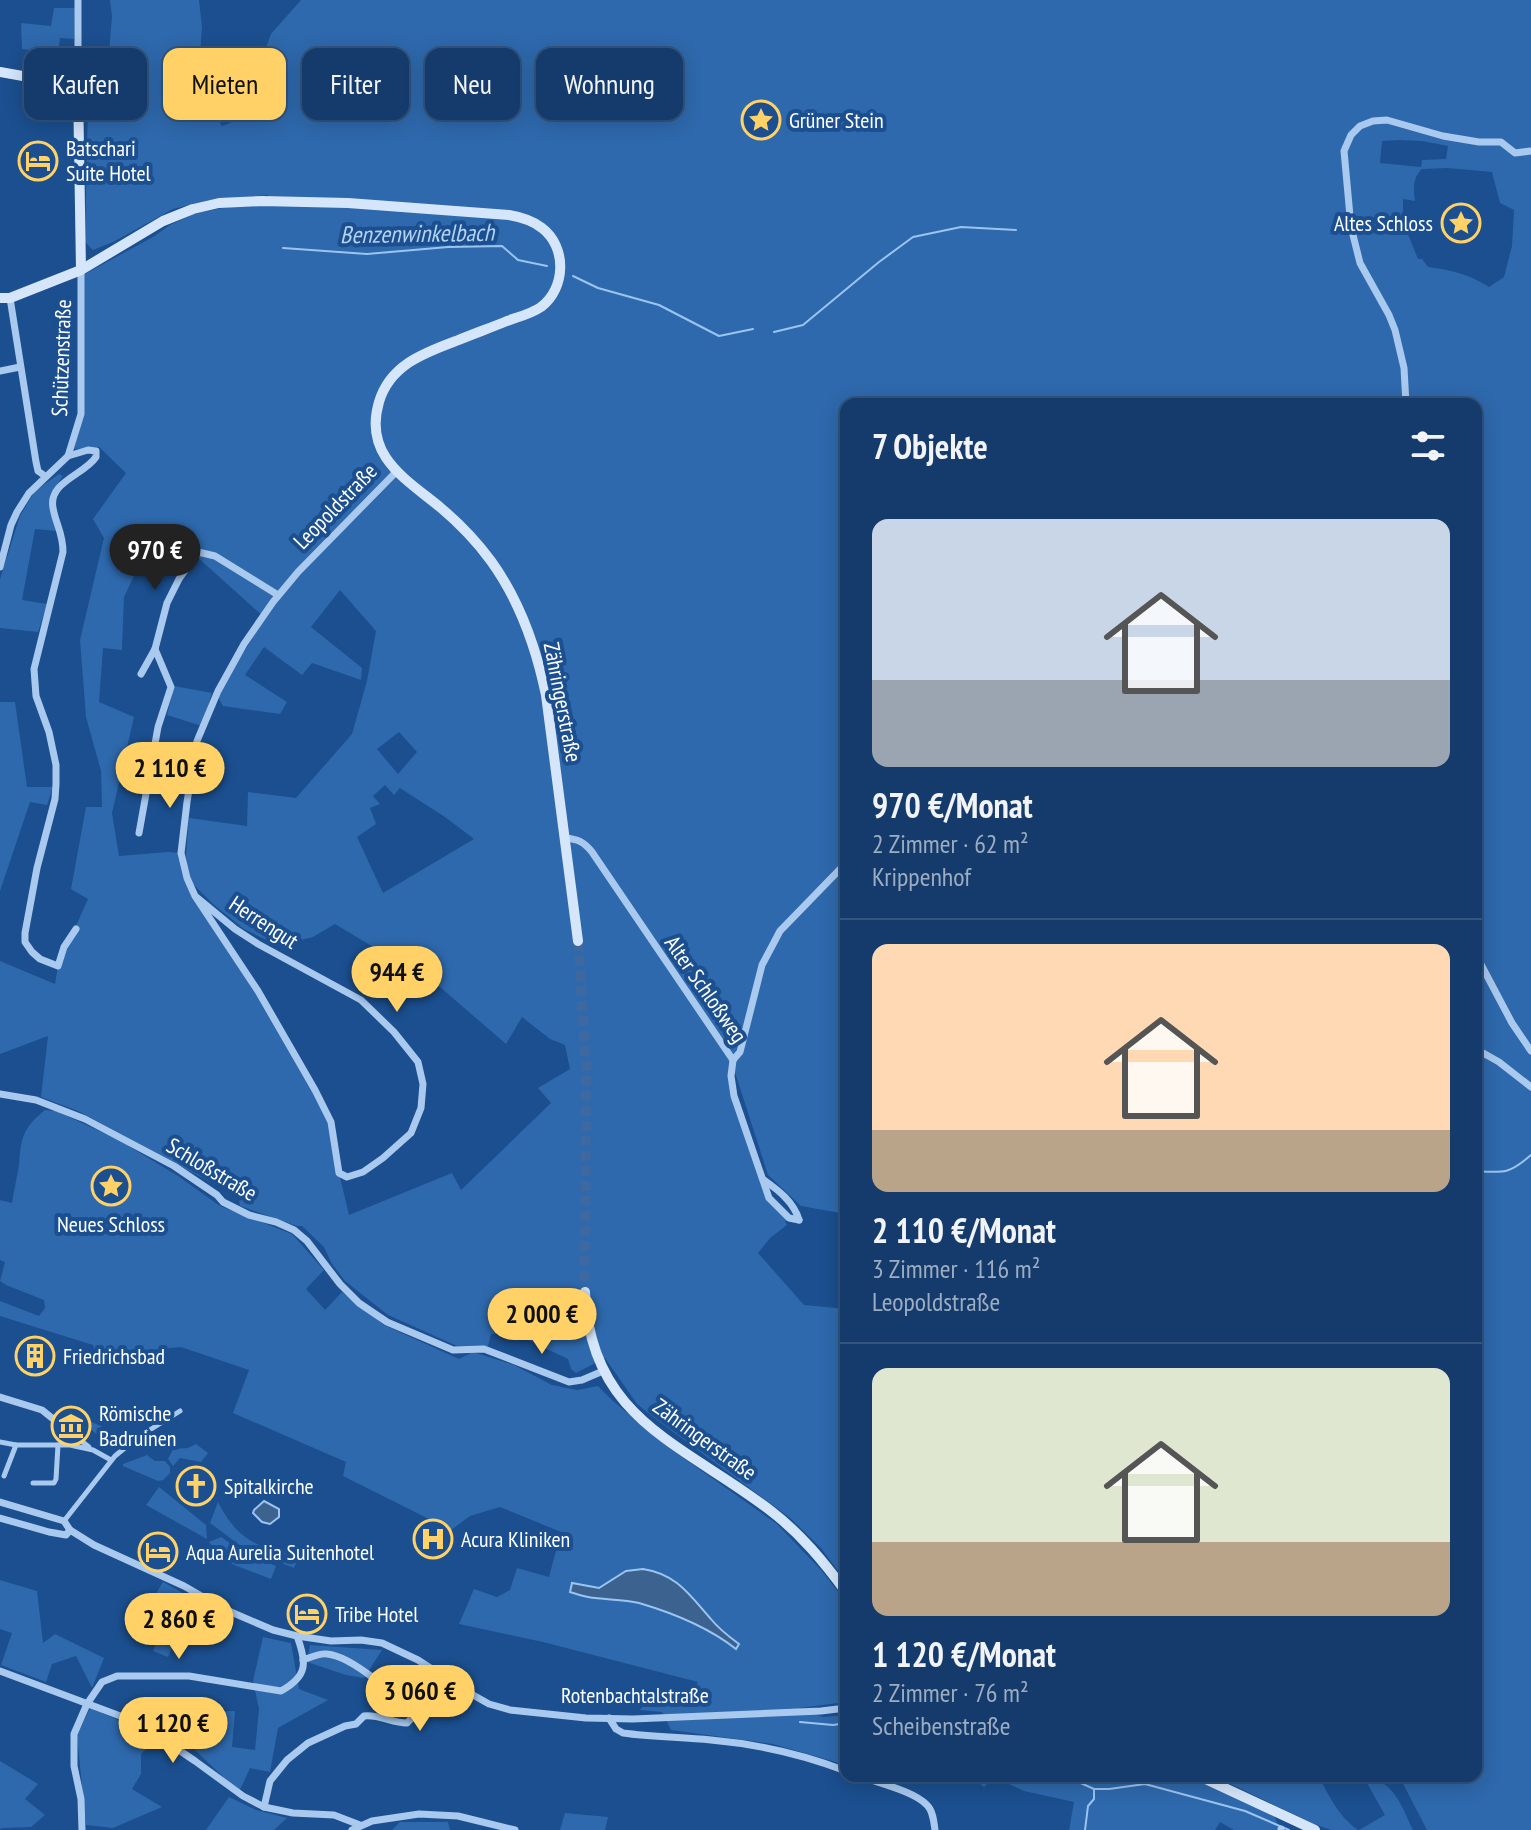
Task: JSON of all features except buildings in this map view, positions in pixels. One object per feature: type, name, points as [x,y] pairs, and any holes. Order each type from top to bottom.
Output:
[{"type":"main road","points":[[0,72],[24,76]]},
{"type":"main road","points":[[79,120],[81,270]]},
{"type":"main road","name":"Leopoldstraße","points":[[5,298],[81,270],[163,221],[205,206],[234,201],[300,201],[509,215],[541,227],[557,247],[561,264],[559,281],[545,303],[533,311],[416,357],[388,383],[378,409],[377,429],[385,456],[396,472]]},
{"type":"main road","name":"Zähringerstraße","points":[[396,472],[469,534],[492,562],[519,608],[542,677],[578,941]]},
{"type":"main road","name":"Zähringerstraße","points":[[585,1292],[592,1345],[603,1371],[620,1397],[641,1420],[794,1530],[840,1584]]},
{"type":"main road","points":[[1211,1782],[1279,1817],[1315,1830]]},
{"type":"street","points":[[78,0],[78,48]]},
{"type":"street","points":[[1406,398],[1404,368],[1395,330],[1360,263],[1351,227],[1344,151],[1351,135],[1360,126],[1387,120],[1443,136],[1501,142],[1515,153],[1531,151]]},
{"type":"street","name":"Schützenstraße","points":[[68,456],[81,414],[81,270]]},
{"type":"street","points":[[5,298],[38,471],[45,476]]},
{"type":"street","points":[[0,371],[20,367]]},
{"type":"street","points":[[0,567],[11,525],[29,493],[68,456],[96,451],[96,457],[59,487],[52,500],[63,536],[63,552],[34,669],[36,696],[49,732],[56,765],[55,799],[37,868],[25,942],[40,959],[58,966],[64,947],[76,929]]},
{"type":"street","name":"Leopoldstraße","points":[[347,1177],[339,1173],[331,1122],[315,1090],[258,991],[195,896],[181,853],[197,741],[237,656],[278,595],[396,472]]},
{"type":"street","points":[[141,674],[155,649],[167,603],[198,552],[215,556],[278,595]]},
{"type":"street","points":[[139,833],[158,727],[171,687],[155,649]]},
{"type":"street","name":"Alter Schloßweg","points":[[565,838],[578,839],[592,852],[733,1060],[740,1052],[762,965],[780,931],[840,869]]},
{"type":"street","name":"Herrengut","points":[[195,896],[258,944],[361,1000],[394,1032],[418,1062],[423,1084],[421,1108],[411,1133],[363,1172],[347,1177]]},
{"type":"street","points":[[1482,966],[1512,1023],[1531,1051]]},
{"type":"street","points":[[1482,1052],[1531,1087]]},
{"type":"street","points":[[733,1060],[731,1076],[734,1096],[769,1198],[789,1218],[799,1220],[790,1202],[764,1180]]},
{"type":"street","name":"Schloßstraße","points":[[0,1094],[36,1100],[85,1119],[174,1166],[223,1202],[249,1215],[294,1230],[359,1303],[387,1322],[453,1350],[484,1349],[569,1382],[603,1371]]},
{"type":"street","points":[[0,1397],[42,1410],[72,1435],[111,1460]]},
{"type":"street","points":[[64,1521],[111,1460],[137,1438],[180,1411]]},
{"type":"street","points":[[70,1445],[72,1435]]},
{"type":"street","points":[[0,1442],[70,1445],[93,1450]]},
{"type":"street","points":[[4,1476],[16,1445]]},
{"type":"street","points":[[33,1483],[54,1483],[58,1445]]},
{"type":"street","points":[[0,1502],[64,1521],[70,1530],[66,1535],[0,1518]]},
{"type":"street","name":"Rotenbachtalstraße","points":[[70,1530],[94,1545],[273,1630],[331,1641],[382,1643],[418,1660],[489,1704],[510,1710],[609,1718],[840,1709]]},
{"type":"street","points":[[82,1830],[81,1799],[74,1766],[74,1734],[87,1704],[102,1682],[117,1676],[189,1676],[281,1691],[302,1675],[303,1660],[297,1636]]},
{"type":"street","points":[[264,1807],[270,1781],[287,1760],[308,1743],[356,1724],[364,1716],[379,1716],[398,1723],[407,1723],[412,1718],[366,1672],[338,1656],[324,1653],[303,1660]]},
{"type":"street","points":[[0,1671],[148,1729],[243,1796],[264,1807],[293,1813],[334,1815],[360,1825]]},
{"type":"street","points":[[609,1718],[623,1733],[761,1747],[840,1769]]},
{"type":"street","points":[[876,1782],[926,1805],[935,1830]]},
{"type":"street","points":[[352,1830],[372,1821],[419,1814],[458,1816],[515,1830]]},
{"type":"shaded area","points":[[110,0],[199,0],[200,48],[163,48],[163,120],[219,120],[222,126],[232,120],[286,120],[286,48],[266,48],[271,34],[301,0],[1531,0],[1531,1830],[1427,1830],[1402,1782],[1482,1782],[1482,398],[840,398],[840,1213],[801,1206],[768,1175],[733,1066],[731,1076],[769,1198],[789,1218],[785,1221],[787,1225],[770,1238],[758,1253],[804,1305],[840,1308],[840,1574],[821,1548],[789,1517],[637,1404],[605,1358],[576,1373],[568,1359],[513,1333],[491,1334],[488,1346],[457,1346],[388,1315],[345,1281],[324,1247],[302,1226],[240,1206],[239,1201],[244,1199],[245,1192],[212,1183],[78,1111],[41,1097],[48,1036],[0,1054],[0,961],[55,984],[58,966],[88,899],[71,889],[86,807],[102,807],[101,771],[86,717],[80,640],[104,538],[93,519],[126,473],[99,447],[74,449],[83,415],[83,275],[196,213],[229,207],[272,205],[268,195],[210,200],[173,209],[93,250],[85,242],[88,120],[147,120],[147,48],[109,48]],"holes":[[[1382,141],[1422,141],[1448,146],[1446,159],[1422,160],[1421,167],[1380,163]],[[1422,169],[1492,172],[1500,203],[1514,210],[1512,246],[1504,277],[1489,287],[1460,273],[1428,267],[1422,259],[1418,259],[1403,222],[1403,199],[1415,201],[1414,184]],[[157,528],[185,546],[265,618],[218,697],[223,706],[280,714],[287,702],[245,675],[264,647],[302,675],[312,663],[361,680],[362,668],[311,627],[340,590],[376,631],[367,681],[352,734],[296,798],[248,792],[247,826],[189,818],[187,872],[181,853],[119,856],[112,813],[134,717],[99,702],[103,648],[122,650],[124,597]],[[399,732],[417,752],[398,774],[377,749]],[[385,785],[394,795],[400,788],[474,839],[383,893],[357,837],[376,824],[370,808],[380,804],[373,796]],[[190,881],[244,929],[285,949],[292,942],[313,937],[335,924],[440,987],[506,1044],[522,1017],[550,1039],[565,1045],[570,1069],[538,1088],[551,1103],[461,1190],[452,1173],[349,1215],[331,1122],[258,991]]]},
{"type":"shaded area","points":[[54,8],[75,8],[74,39],[60,38],[59,48],[22,49],[21,23],[51,26]]},
{"type":"shaded area","points":[[59,474],[63,476],[50,494],[56,531],[35,529],[22,600],[47,604],[38,632],[0,628],[0,579],[20,516],[35,491]]},
{"type":"shaded area","points":[[174,686],[212,693],[202,726],[167,715]]},
{"type":"shaded area","points":[[0,702],[15,702],[27,787],[53,787],[47,805],[30,802],[0,891]]},
{"type":"shaded area","points":[[45,1110],[56,1111],[117,1139],[220,1206],[292,1234],[324,1270],[306,1289],[325,1310],[342,1292],[384,1325],[459,1359],[473,1352],[514,1365],[552,1385],[577,1390],[598,1386],[665,1445],[777,1524],[840,1594],[840,1703],[799,1708],[823,1717],[840,1716],[840,1763],[773,1744],[671,1730],[662,1712],[640,1710],[647,1701],[684,1705],[698,1682],[459,1624],[474,1589],[497,1597],[510,1590],[517,1568],[549,1577],[561,1532],[500,1507],[470,1516],[451,1530],[343,1476],[346,1462],[233,1413],[249,1370],[181,1347],[96,1355],[93,1345],[0,1316],[0,1301],[39,1316],[45,1308],[44,1300],[0,1281],[5,1262],[0,1260],[0,1200],[12,1203],[24,1134]]},
{"type":"shaded area","points":[[69,1412],[130,1439],[114,1448]]},
{"type":"shaded area","points":[[196,1444],[208,1453],[201,1462],[180,1458],[173,1466],[168,1459],[173,1449]]},
{"type":"shaded area","points":[[147,1455],[155,1461],[165,1461],[170,1467],[170,1473],[163,1480],[158,1481],[123,1466]]},
{"type":"shaded area","points":[[159,1487],[206,1525],[207,1539],[146,1505]]},
{"type":"shaded area","points":[[264,1501],[279,1509],[279,1517],[270,1524],[262,1522],[253,1513]]},
{"type":"shaded area","points":[[218,1502],[233,1525],[252,1541],[275,1549],[303,1547],[294,1568],[245,1549],[210,1523]]},
{"type":"shaded area","points":[[221,1537],[243,1552],[276,1566],[271,1579],[224,1561],[209,1542]]},
{"type":"shaded area","points":[[643,1569],[664,1575],[681,1586],[716,1625],[739,1644],[736,1649],[702,1627],[665,1611],[639,1603],[570,1592],[572,1583],[599,1588],[626,1571]]},
{"type":"shaded area","points":[[0,1580],[37,1591],[43,1643],[55,1634],[104,1658],[92,1688],[76,1656],[52,1664],[46,1682],[1,1665],[12,1633],[0,1629]]},
{"type":"shaded area","points":[[163,1582],[208,1607],[193,1628],[149,1605]]},
{"type":"shaded area","points":[[164,1625],[179,1631],[168,1657],[153,1651]]},
{"type":"shaded area","points":[[263,1637],[291,1643],[299,1689],[328,1700],[278,1728],[270,1772],[250,1768],[239,1792],[195,1750],[136,1713],[235,1711],[232,1747],[255,1750],[259,1709],[253,1681]]},
{"type":"shaded area","points":[[310,1645],[382,1650],[364,1678],[307,1662]]},
{"type":"shaded area","points":[[90,1708],[155,1740],[141,1754],[141,1774],[132,1789],[162,1807],[113,1828],[86,1825],[77,1736]]},
{"type":"shaded area","points":[[0,1761],[38,1784],[25,1799],[45,1815],[31,1827],[0,1830]]},
{"type":"shaded area","points":[[1005,1782],[1202,1782],[1274,1815],[1280,1830],[1234,1830],[1220,1822],[1215,1830],[1069,1830],[1074,1802],[1024,1791]]},
{"type":"shaded area","points":[[1226,1782],[1322,1782],[1340,1812],[1358,1830],[1331,1830]]},
{"type":"shaded area","points":[[1366,1782],[1380,1782],[1389,1788],[1413,1830],[1359,1830],[1385,1815]]},
{"type":"shaded area","points":[[229,1797],[256,1810],[287,1818],[274,1830],[206,1830]]},
{"type":"shaded area","points":[[565,1813],[608,1817],[605,1830],[560,1830]]},
{"type":"shaded area","points":[[400,1822],[448,1822],[450,1830],[392,1830]]},
{"type":"waterway","name":"Benzenwinkelbach","points":[[774,332],[803,325],[913,237],[961,227],[1016,230]]},
{"type":"waterway","name":"Benzenwinkelbach","points":[[283,248],[367,254],[502,246],[518,260],[547,266]]},
{"type":"waterway","name":"Benzenwinkelbach","points":[[573,276],[598,288],[659,305],[719,336],[753,329]]},
{"type":"waterway","points":[[1482,1171],[1506,1171],[1531,1155]]},
{"type":"waterway","points":[[800,1722],[840,1724]]},
{"type":"waterway","points":[[1078,1782],[1094,1789],[1145,1784],[1245,1811],[1289,1830]]},
{"type":"waterway","points":[[1085,1830],[1094,1790]]},
{"type":"tunnel","points":[[578,941],[586,1065],[585,1292]]},
{"type":"place","name":"Grüner Stein","points":[[761,120]]},
{"type":"place","name":"Batschari Suite Hotel","points":[[38,161]]},
{"type":"place","name":"Altes Schloss","points":[[1461,223]]},
{"type":"place","name":"Neues Schloss","points":[[111,1186]]},
{"type":"place","name":"Friedrichsbad","points":[[35,1356]]},
{"type":"place","name":"Römische Badruinen","points":[[71,1426]]},
{"type":"place","name":"Spitalkirche","points":[[196,1486]]},
{"type":"place","name":"Acura Kliniken","points":[[433,1539]]},
{"type":"place","name":"Aqua Aurelia Suitenhotel","points":[[158,1552]]},
{"type":"place","name":"Tribe Hotel","points":[[307,1614]]}]
